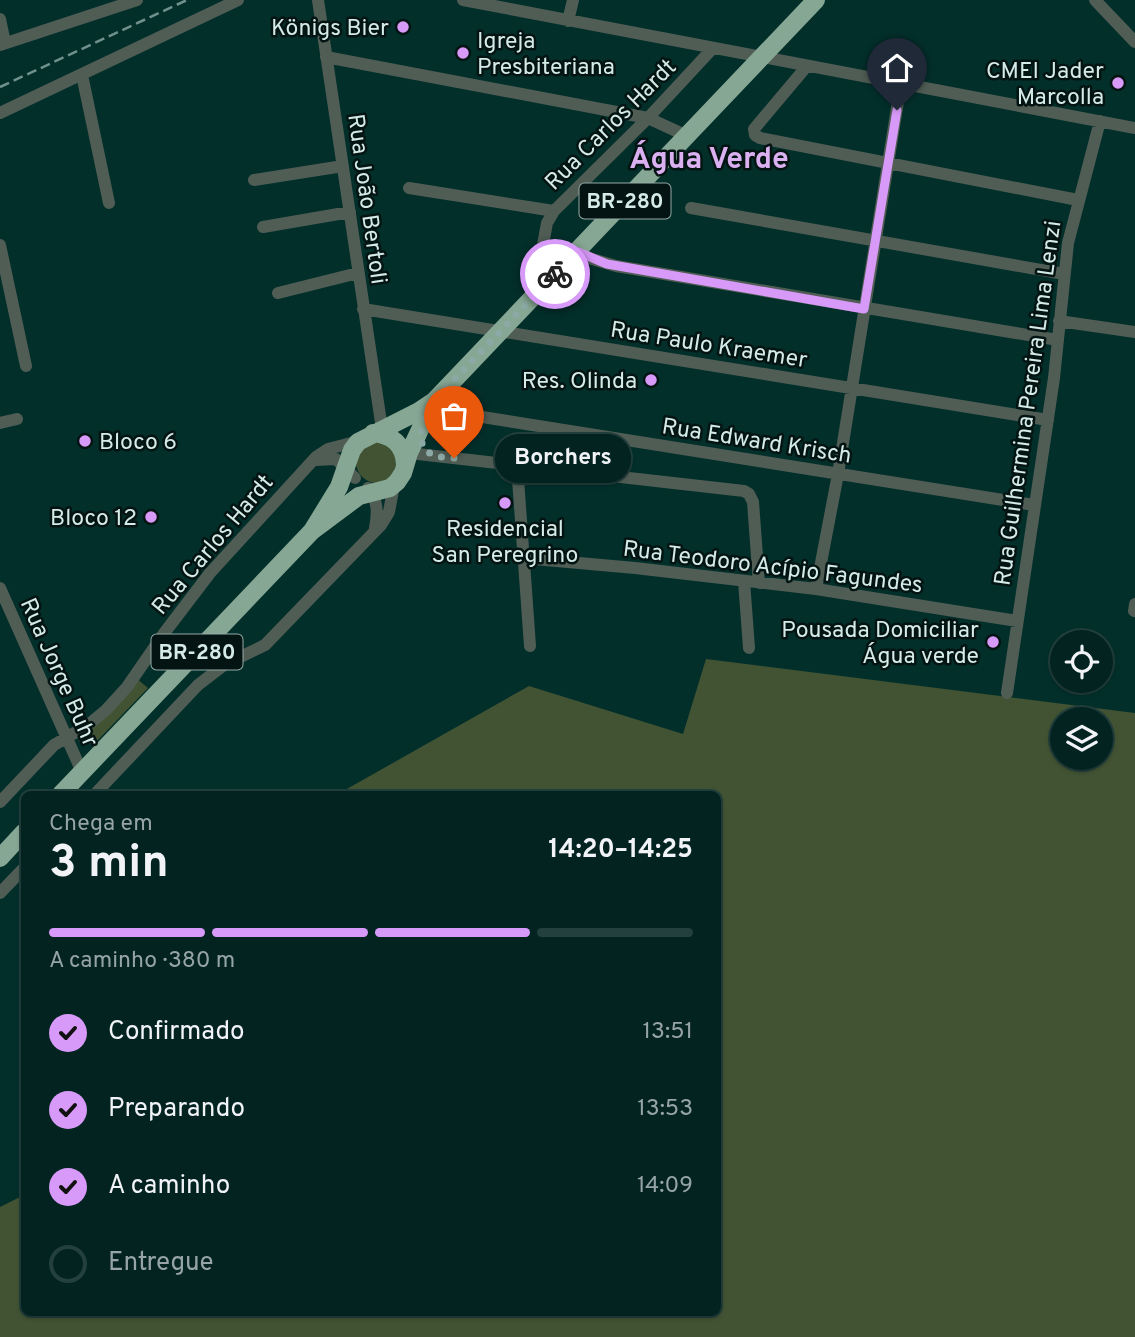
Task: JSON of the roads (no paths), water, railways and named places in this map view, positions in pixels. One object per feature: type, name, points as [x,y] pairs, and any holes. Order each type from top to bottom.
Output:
[{"type":"highway","name":"BR-280","points":[[366,480],[352,450],[375,434],[415,420],[816,0]]},
{"type":"highway","name":"BR-280","points":[[312,531],[336,492],[366,480],[403,473],[415,420]]},
{"type":"highway","points":[[375,434],[397,442],[405,455]]},
{"type":"highway","name":"BR-280","points":[[64,791],[312,531],[345,505],[366,480]]},
{"type":"highway","points":[[0,858],[21,835]]},
{"type":"street","points":[[0,19],[3,44],[137,0]]},
{"type":"street","points":[[0,113],[82,75],[212,6],[238,0]]},
{"type":"street","name":"Rua João Bertoli","points":[[318,0],[379,404],[375,434]]},
{"type":"street","points":[[463,0],[1135,128]]},
{"type":"street","points":[[568,21],[573,0]]},
{"type":"street","points":[[1095,0],[1135,42]]},
{"type":"street","name":"Rua Carlos Hardt","points":[[559,270],[542,250],[547,223],[554,211],[648,118],[713,48]]},
{"type":"street","points":[[326,57],[648,118],[687,136]]},
{"type":"street","points":[[807,66],[754,129],[755,135],[1078,200]]},
{"type":"street","points":[[82,75],[109,203]]},
{"type":"street","points":[[816,589],[838,474],[901,83]]},
{"type":"street","name":"Rua Guilhermina Pereira Lima Lenzi","points":[[1007,693],[1048,420],[1069,236],[1100,121]]},
{"type":"street","points":[[254,180],[343,166]]},
{"type":"street","points":[[409,188],[554,211]]},
{"type":"street","points":[[691,208],[1064,274]]},
{"type":"street","points":[[263,227],[350,212]]},
{"type":"street","points":[[0,245],[26,366]]},
{"type":"street","points":[[578,252],[607,264],[1058,340]]},
{"type":"street","points":[[278,296],[359,275]]},
{"type":"street","name":"Rua Paulo Kraemer","points":[[363,309],[1048,420]]},
{"type":"street","points":[[1059,321],[1135,332]]},
{"type":"street","name":"Rua Edward Krisch","points":[[433,402],[457,413],[1034,505]]},
{"type":"street","points":[[379,404],[389,412],[415,420],[424,445],[433,456]]},
{"type":"street","points":[[0,424],[17,419]]},
{"type":"street","name":"Rua Carlos Hardt","points":[[0,802],[54,744],[88,725],[127,688],[210,573],[312,461],[328,449],[375,434]]},
{"type":"street","points":[[405,455],[744,491],[753,502],[760,583]]},
{"type":"street","points":[[98,791],[198,685],[218,668],[265,645],[374,532],[388,512],[366,480],[336,459],[312,461]]},
{"type":"street","points":[[517,465],[530,646]]},
{"type":"street","points":[[366,480],[378,510],[374,532]]},
{"type":"street","name":"Rua Teodoro Acípio Fagundes","points":[[523,558],[816,589],[1017,621]]},
{"type":"street","points":[[744,581],[750,648]]},
{"type":"street","name":"Rua Jorge Buhr","points":[[0,588],[4,607],[82,772]]},
{"type":"street","points":[[1134,611],[1135,604]]},
{"type":"street","points":[[0,893],[21,870]]},
{"type":"railway","points":[[0,87],[187,0]]},
{"type":"place","name":"Königs Bier","points":[[403,27]]},
{"type":"place","name":"Igreja Presbiteriana","points":[[463,53]]},
{"type":"place","name":"CMEI Jader Marcolla","points":[[1118,83]]},
{"type":"place","name":"Res. Olinda","points":[[651,380]]},
{"type":"place","name":"Bloco 6","points":[[85,441]]},
{"type":"place","name":"Borchers","points":[[454,458]]},
{"type":"place","name":"Residencial San Peregrino","points":[[505,503]]},
{"type":"place","name":"Bloco 12","points":[[151,517]]},
{"type":"place","name":"Pousada Domiciliar Água verde","points":[[993,642]]},
{"type":"district","name":"Água Verde","points":[[709,158]]}]
